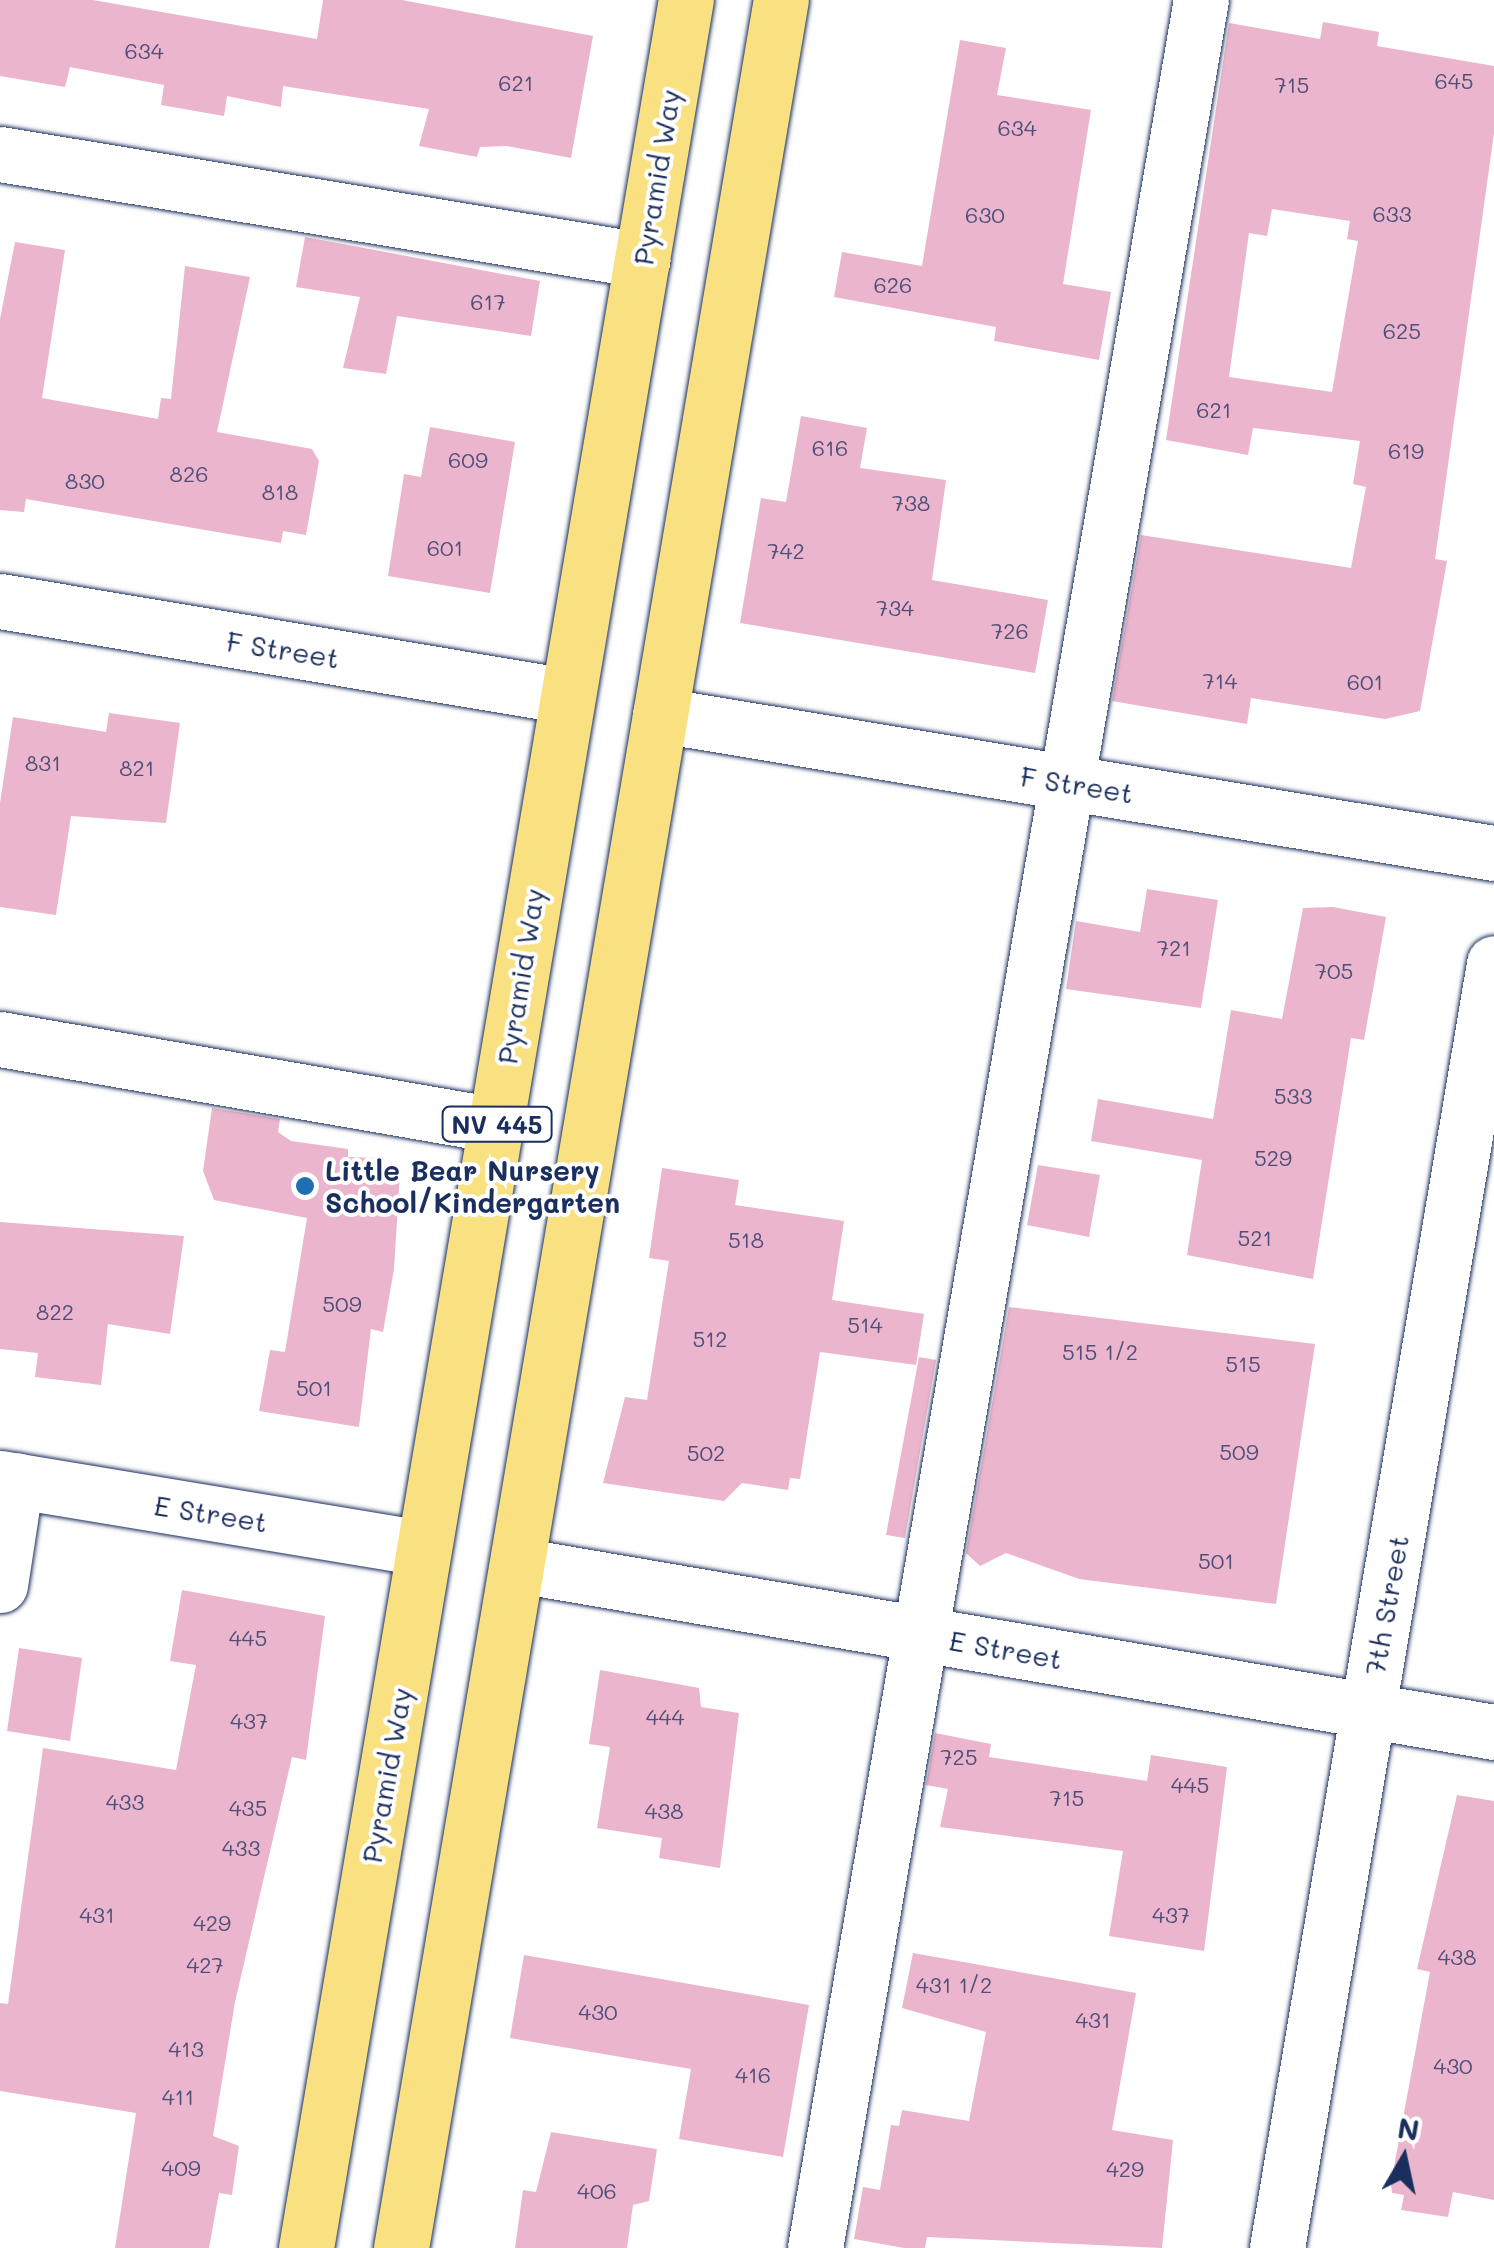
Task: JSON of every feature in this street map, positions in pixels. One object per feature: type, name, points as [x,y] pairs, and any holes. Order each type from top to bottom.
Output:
[{"type":"main road","name":"Pyramid Way","points":[[306,2248],[686,0]]},
{"type":"main road","name":"NV 445","points":[[401,2248],[781,0]]},
{"type":"street","points":[[815,2248],[924,1636],[1201,0]]},
{"type":"street","points":[[0,154],[642,260]]},
{"type":"street","name":"F Street","points":[[0,601],[566,696]]},
{"type":"street","name":"F Street","points":[[660,715],[1494,854]]},
{"type":"street","name":"7th Street","points":[[1277,2248],[1494,963]]},
{"type":"street","points":[[0,1039],[496,1125]]},
{"type":"street","points":[[0,1585],[8,1479]]},
{"type":"street","name":"E Street","points":[[8,1479],[422,1548]]},
{"type":"street","name":"E Street","points":[[518,1565],[1494,1732]]},
{"type":"building","points":[[0,0],[93,0],[317,39],[323,0],[402,0],[593,36],[571,158],[507,146],[480,147],[477,157],[419,146],[429,109],[283,86],[281,107],[227,96],[224,116],[161,105],[164,85],[70,67],[65,87],[0,76]]},
{"type":"building","points":[[1323,22],[1379,32],[1377,46],[1494,66],[1494,133],[1435,559],[1447,561],[1420,711],[1385,719],[1251,698],[1247,724],[1112,701],[1141,535],[1351,568],[1366,487],[1353,484],[1360,441],[1253,428],[1248,455],[1166,440],[1229,23],[1320,39]],"holes":[[[1272,209],[1350,221],[1347,239],[1358,241],[1332,392],[1229,377],[1249,233],[1267,236]]]},
{"type":"building","points":[[960,40],[1006,48],[997,95],[1091,110],[1063,284],[1111,292],[1099,360],[994,341],[996,327],[834,297],[842,252],[922,266]]},
{"type":"building","points":[[305,237],[540,281],[531,336],[397,316],[386,374],[343,368],[360,297],[296,287]]},
{"type":"building","points":[[15,242],[65,250],[42,398],[158,419],[161,398],[171,399],[185,266],[250,277],[217,432],[312,449],[319,461],[306,535],[283,531],[281,543],[26,499],[24,512],[0,510],[0,319]]},
{"type":"building","points":[[801,416],[867,428],[860,468],[946,480],[932,580],[1048,600],[1035,673],[740,623],[761,498],[786,502]]},
{"type":"building","points":[[430,427],[515,442],[490,593],[388,576],[404,474],[421,477]]},
{"type":"building","points":[[109,713],[180,723],[166,823],[71,816],[56,915],[0,907],[0,803],[13,717],[106,732]]},
{"type":"building","points":[[1147,889],[1218,900],[1201,1008],[1066,989],[1076,921],[1140,932]]},
{"type":"building","points":[[1333,907],[1386,917],[1364,1040],[1351,1038],[1313,1279],[1187,1255],[1202,1160],[1091,1141],[1098,1099],[1213,1119],[1231,1010],[1282,1019],[1303,908]]},
{"type":"building","points":[[212,1108],[280,1119],[278,1132],[291,1141],[348,1149],[348,1157],[375,1158],[373,1170],[400,1173],[394,1269],[383,1332],[371,1329],[359,1427],[259,1411],[270,1350],[285,1352],[307,1218],[214,1200],[203,1171]]},
{"type":"building","points":[[1038,1165],[1100,1175],[1089,1237],[1027,1225]]},
{"type":"building","points":[[662,1168],[739,1180],[735,1205],[844,1221],[832,1300],[924,1314],[916,1365],[820,1352],[800,1479],[790,1478],[788,1490],[742,1483],[724,1501],[603,1483],[625,1397],[647,1400],[669,1261],[649,1258]]},
{"type":"building","points":[[0,1222],[184,1236],[170,1334],[108,1324],[101,1385],[35,1377],[38,1353],[0,1349]]},
{"type":"building","points":[[1009,1307],[1315,1344],[1276,1604],[1079,1579],[1006,1553],[980,1566],[966,1553]]},
{"type":"building","points":[[919,1357],[936,1360],[905,1538],[886,1535]]},
{"type":"building","points":[[182,1590],[325,1616],[306,1760],[292,1757],[235,2002],[213,2136],[239,2146],[232,2195],[219,2193],[209,2248],[115,2248],[136,2113],[0,2091],[0,2003],[8,2004],[43,1748],[176,1770],[196,1665],[170,1661]]},
{"type":"building","points":[[19,1648],[82,1658],[70,1741],[7,1731]]},
{"type":"building","points":[[600,1670],[699,1688],[701,1707],[739,1713],[720,1868],[659,1858],[662,1838],[597,1828],[610,1747],[589,1744]]},
{"type":"building","points":[[935,1733],[991,1744],[989,1757],[1147,1781],[1151,1755],[1227,1767],[1204,1951],[1109,1936],[1123,1851],[940,1827],[948,1789],[926,1785]]},
{"type":"building","points":[[1457,1795],[1494,1801],[1494,2200],[1453,2192],[1448,2217],[1401,2210],[1404,2195],[1392,2193],[1391,2183],[1430,1972],[1417,1969]]},
{"type":"building","points":[[913,1953],[1136,1993],[1112,2130],[1173,2140],[1162,2248],[927,2237],[925,2248],[904,2248],[854,2239],[863,2187],[880,2190],[891,2125],[899,2126],[902,2110],[969,2121],[986,2032],[902,2008]]},
{"type":"building","points":[[524,1955],[809,2005],[783,2157],[679,2139],[691,2069],[510,2038]]},
{"type":"building","points":[[551,2132],[657,2149],[649,2201],[633,2205],[627,2248],[515,2248],[523,2190],[536,2192]]},
{"type":"place","name":"Little Bear Nursery School/Kindergarten","points":[[305,1186]]}]
